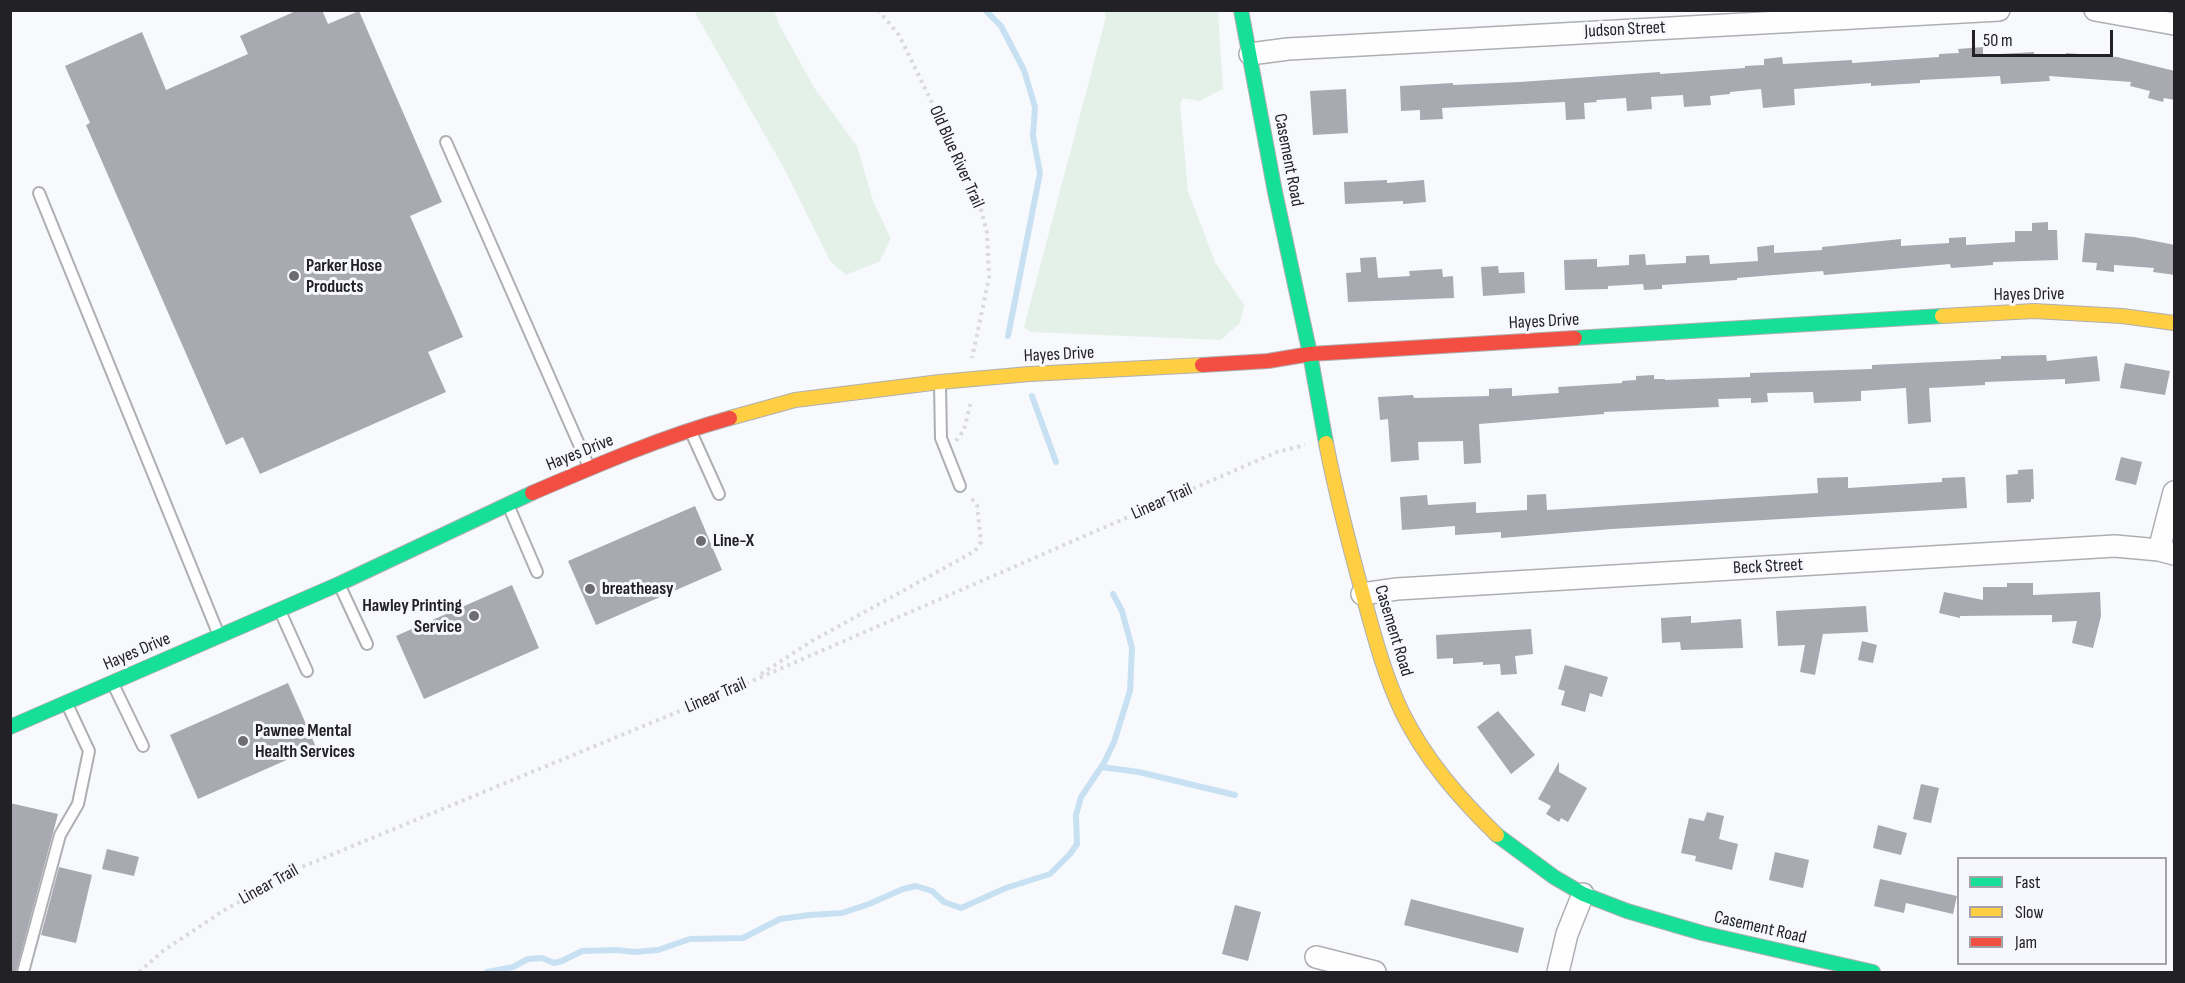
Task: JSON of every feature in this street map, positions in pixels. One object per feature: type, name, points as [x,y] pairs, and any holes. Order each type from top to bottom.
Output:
[{"type":"street","name":"Casement Road","points":[[1241,10],[1337,500],[1362,594],[1382,665],[1402,712],[1447,783],[1496,834],[1554,877],[1583,894],[1627,911],[1792,963],[1873,972]]},
{"type":"street","name":"Judson Street","points":[[1250,54],[1288,49],[2000,10]]},
{"type":"street","points":[[2095,10],[2175,24]]},
{"type":"street","name":"Hayes Drive","points":[[10,727],[339,584],[507,504],[589,468],[690,429],[795,400],[973,378],[1268,361],[1310,354],[2034,311],[2129,315],[2175,323]]},
{"type":"street","points":[[2167,552],[2175,492]]},
{"type":"street","name":"Beck Street","points":[[1362,594],[1408,588],[2104,547],[2167,552]]},
{"type":"street","points":[[1558,972],[1567,934],[1583,894]]},
{"type":"street","points":[[1316,957],[1375,972]]},
{"type":"lane","points":[[447,141],[589,468]]},
{"type":"lane","points":[[39,194],[219,636]]},
{"type":"lane","points":[[940,382],[941,438],[960,486]]},
{"type":"lane","points":[[690,429],[719,494]]},
{"type":"lane","points":[[507,504],[537,572]]},
{"type":"lane","points":[[339,584],[368,644]]},
{"type":"lane","points":[[280,610],[307,671]]},
{"type":"lane","points":[[112,682],[142,746]]},
{"type":"lane","points":[[23,972],[60,835],[78,804],[89,751],[66,702]]},
{"type":"path","name":"Old Blue River Trail","points":[[878,10],[899,35],[978,197],[987,234],[989,278],[972,353],[971,399],[964,430],[947,454]]},
{"type":"path","name":"Linear Trail","points":[[139,972],[163,951],[223,911],[297,869],[750,682],[1277,452],[1308,445]]},
{"type":"path","points":[[750,682],[812,641],[975,551],[981,542],[977,505],[960,486]]},
{"type":"shaded area","points":[[694,11],[774,11],[815,89],[857,146],[873,201],[891,239],[880,261],[846,275],[830,261],[785,170]]},
{"type":"shaded area","points":[[1105,11],[1218,11],[1223,89],[1199,101],[1183,98],[1180,104],[1188,191],[1215,262],[1244,305],[1240,323],[1221,340],[1030,332],[1024,327],[1106,17]]},
{"type":"building","name":"Parker Hose Products","points":[[298,10],[322,10],[328,24],[359,11],[442,202],[410,216],[463,337],[428,352],[446,392],[260,474],[243,437],[226,445],[86,125],[90,123],[65,66],[142,32],[166,90],[248,54],[240,36]]},
{"type":"building","points":[[1983,47],[1983,55],[2034,52],[2034,56],[2066,55],[2066,53],[2117,57],[2175,71],[2175,100],[2164,98],[2163,102],[2148,98],[2150,91],[2130,86],[2131,82],[2049,76],[2050,81],[2001,84],[2000,76],[1920,80],[1920,83],[1871,86],[1871,83],[1794,89],[1795,105],[1763,108],[1761,89],[1710,96],[1711,105],[1684,107],[1683,95],[1651,97],[1652,109],[1627,111],[1626,98],[1596,100],[1597,102],[1584,103],[1585,119],[1566,120],[1565,102],[1442,108],[1443,119],[1420,120],[1420,110],[1401,111],[1400,86],[1520,82],[1745,68],[1745,66],[1764,65],[1764,59],[1782,57],[1783,64],[1852,60],[1852,63],[1939,57],[1939,54],[1959,53],[1958,49]]},
{"type":"building","points":[[1346,89],[1348,133],[1313,135],[1310,91]]},
{"type":"building","points":[[1387,180],[1387,183],[1424,180],[1426,202],[1345,204],[1344,182]]},
{"type":"building","points":[[2048,222],[2048,230],[2057,230],[2058,260],[1993,262],[1993,265],[1951,268],[1950,264],[1824,275],[1823,271],[1662,285],[1662,289],[1644,290],[1643,284],[1608,286],[1608,289],[1565,290],[1564,260],[1597,259],[1597,267],[1629,265],[1629,255],[1645,254],[1646,265],[1686,263],[1686,256],[1709,255],[1710,264],[1758,261],[1757,247],[1774,245],[1774,253],[1822,250],[1822,247],[1901,239],[1901,246],[1949,243],[1949,238],[1966,237],[1966,245],[2015,242],[2015,231],[2032,231],[2032,223]]},
{"type":"building","points":[[2085,233],[2134,237],[2175,245],[2175,275],[2153,272],[2154,268],[2114,265],[2114,272],[2096,270],[2097,263],[2082,262]]},
{"type":"building","points":[[1376,257],[1378,278],[1410,276],[1409,271],[1442,269],[1443,277],[1453,276],[1454,298],[1348,302],[1346,273],[1361,272],[1360,258]]},
{"type":"building","points":[[1498,266],[1499,273],[1524,272],[1525,293],[1483,296],[1481,267]]},
{"type":"building","points":[[2046,355],[2047,361],[2097,356],[2100,381],[2065,384],[2065,379],[1985,382],[1985,385],[1929,388],[1931,422],[1908,424],[1906,388],[1861,391],[1861,401],[1814,403],[1813,392],[1767,393],[1768,402],[1751,403],[1751,398],[1718,399],[1719,407],[1604,412],[1604,414],[1479,424],[1481,463],[1464,464],[1463,441],[1418,442],[1419,460],[1391,462],[1388,419],[1380,420],[1378,397],[1489,396],[1489,389],[1512,388],[1512,396],[1559,393],[1558,387],[1622,383],[1622,381],[1636,380],[1636,376],[1654,375],[1654,379],[1665,380],[1750,377],[1750,373],[1872,369],[1872,365]]},
{"type":"building","points":[[2125,363],[2170,371],[2165,395],[2120,388]]},
{"type":"building","points":[[2121,457],[2142,462],[2136,485],[2115,480]]},
{"type":"building","points":[[2033,469],[2034,499],[2031,499],[2031,502],[2007,503],[2006,475],[2018,474],[2018,470]]},
{"type":"building","points":[[1848,477],[1848,488],[1942,482],[1942,478],[1965,477],[1967,508],[1612,529],[1501,538],[1501,532],[1455,535],[1455,526],[1402,530],[1400,497],[1427,495],[1428,505],[1476,502],[1476,513],[1527,510],[1527,495],[1546,494],[1547,510],[1818,493],[1817,478]]},
{"type":"building","points":[[695,506],[722,570],[596,625],[568,561]]},
{"type":"building","points":[[2007,583],[2033,583],[2033,595],[2100,592],[2101,616],[2093,648],[2072,643],[2077,621],[2052,622],[2052,615],[1960,616],[1960,618],[1939,613],[1944,592],[1983,600],[1983,587],[2007,587]]},
{"type":"building","points":[[512,585],[539,648],[424,699],[396,636]]},
{"type":"building","points":[[1866,606],[1868,632],[1823,634],[1815,675],[1800,672],[1805,645],[1778,646],[1776,611]]},
{"type":"building","points":[[1691,616],[1691,623],[1741,619],[1743,648],[1681,650],[1680,642],[1662,643],[1661,618]]},
{"type":"building","points":[[1531,629],[1533,654],[1515,656],[1517,674],[1501,675],[1500,664],[1483,665],[1483,662],[1453,664],[1453,658],[1437,659],[1436,635]]},
{"type":"building","points":[[1862,641],[1877,645],[1873,663],[1858,660]]},
{"type":"building","points":[[1565,665],[1608,677],[1602,697],[1590,693],[1585,712],[1561,705],[1565,691],[1558,689]]},
{"type":"building","name":"Pawnee Mental Health Services","points":[[288,683],[316,747],[198,799],[170,735]]},
{"type":"building","points":[[1498,711],[1535,755],[1511,774],[1477,727]]},
{"type":"building","points":[[1559,762],[1559,772],[1587,788],[1568,822],[1561,818],[1559,822],[1546,814],[1551,806],[1538,799]]},
{"type":"building","points":[[1921,784],[1939,788],[1931,823],[1913,819]]},
{"type":"building","points":[[10,803],[58,814],[16,972],[10,972]]},
{"type":"building","points":[[1707,812],[1724,816],[1719,839],[1738,844],[1732,870],[1695,861],[1696,856],[1681,853],[1689,818],[1704,821]]},
{"type":"building","points":[[1878,825],[1907,833],[1901,855],[1873,848]]},
{"type":"building","points":[[107,849],[139,857],[134,876],[102,869]]},
{"type":"building","points":[[1775,852],[1809,860],[1803,888],[1769,880]]},
{"type":"building","points":[[59,867],[92,875],[76,943],[41,935]]},
{"type":"building","points":[[1880,879],[1957,896],[1953,914],[1906,903],[1904,913],[1874,906]]},
{"type":"building","points":[[1411,899],[1524,928],[1518,953],[1404,925]]},
{"type":"building","points":[[1235,905],[1261,912],[1248,961],[1222,954]]},
{"type":"waterway","points":[[985,10],[1001,26],[1024,70],[1035,107],[1033,136],[1040,173],[1008,336]]},
{"type":"waterway","points":[[1032,396],[1056,462]]},
{"type":"waterway","points":[[487,972],[513,967],[528,959],[542,958],[554,963],[582,951],[634,952],[658,950],[690,939],[743,938],[780,919],[842,913],[916,886],[932,891],[944,902],[961,908],[1006,888],[1050,874],[1077,844],[1076,815],[1081,797],[1104,763],[1114,742],[1130,691],[1132,648],[1122,611],[1113,594]]},
{"type":"waterway","points":[[1101,767],[1139,772],[1235,795]]},
{"type":"traffic: fast","points":[[1241,10],[1326,443]]},
{"type":"traffic: fast","points":[[1575,338],[1942,316]]},
{"type":"traffic: fast","points":[[10,727],[339,584],[532,493]]},
{"type":"traffic: fast","points":[[1497,835],[1554,877],[1583,894],[1627,911],[1702,933],[1873,972]]},
{"type":"traffic: slow","points":[[1942,316],[2034,311],[2122,316],[2174,323]]},
{"type":"traffic: slow","points":[[730,418],[795,400],[940,382],[1029,374],[1202,365]]},
{"type":"traffic: slow","points":[[1326,443],[1363,595],[1380,654],[1402,712],[1432,762],[1469,807],[1497,835]]},
{"type":"traffic: jam","points":[[1202,365],[1268,361],[1310,354],[1575,338]]},
{"type":"traffic: jam","points":[[532,493],[655,443],[730,418]]},
{"type":"place","name":"Parker Hose Products","points":[[294,276]]},
{"type":"place","name":"Line-X","points":[[701,541]]},
{"type":"place","name":"breatheasy","points":[[590,589]]},
{"type":"place","name":"Hawley Printing Service","points":[[474,616]]},
{"type":"place","name":"Pawnee Mental Health Services","points":[[243,741]]}]
